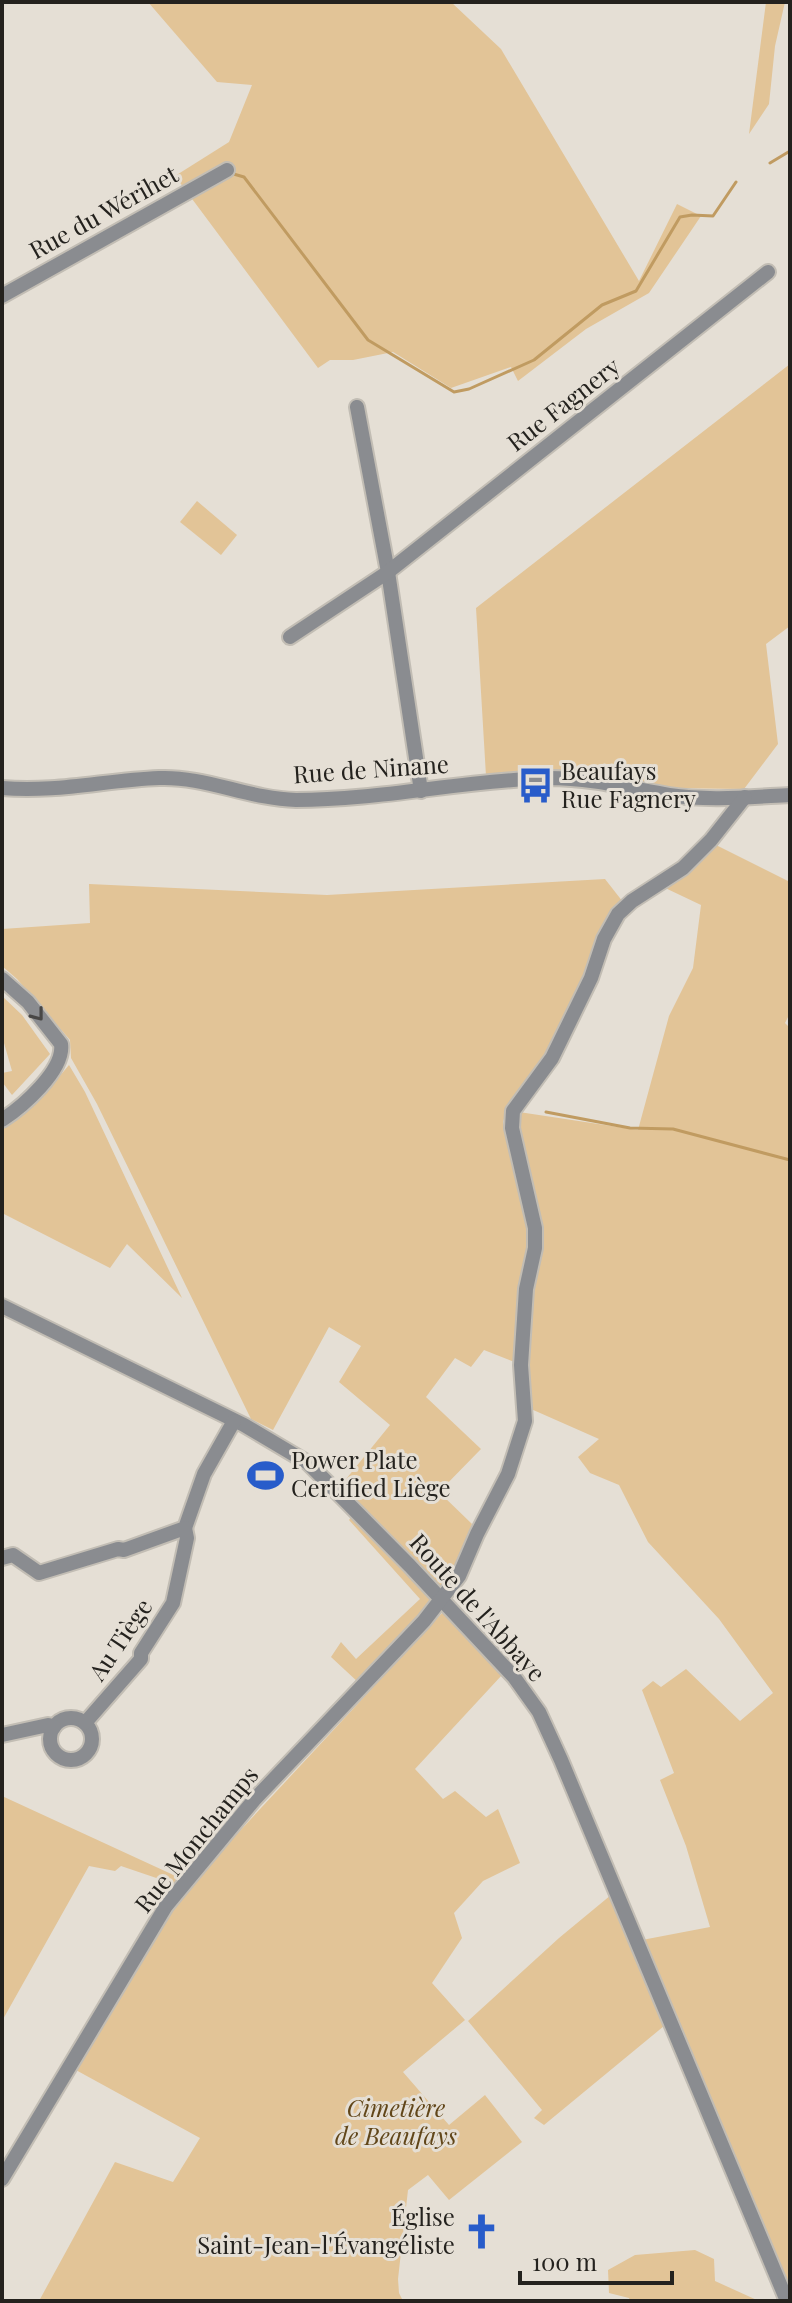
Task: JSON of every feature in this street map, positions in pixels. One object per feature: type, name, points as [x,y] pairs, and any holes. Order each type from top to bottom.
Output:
[{"type":"street","name":"Rue du Wérihet","points":[[2,296],[227,170]]},
{"type":"street","name":"Rue Fagnery","points":[[290,637],[388,572],[768,272]]},
{"type":"street","points":[[357,407],[388,572],[421,791]]},
{"type":"street","name":"Rue de Ninane","points":[[2,788],[81,787],[160,778],[182,779],[292,800],[341,799],[551,778],[614,784],[670,795],[790,795]]},
{"type":"street","name":"Rue Monchamps","points":[[2,2179],[166,1906],[254,1800],[442,1600],[459,1576],[508,1474],[525,1421],[521,1365],[526,1289],[535,1248],[535,1228],[512,1128],[513,1111],[552,1058],[618,914],[698,854],[745,797]]},
{"type":"street","points":[[2,979],[28,1002],[61,1044],[62,1051],[56,1065],[25,1103],[2,1120]]},
{"type":"street","name":"Route de l'Abbaye","points":[[2,1306],[234,1421],[308,1463],[514,1677],[539,1712],[561,1760],[787,2301]]},
{"type":"street","name":"Au Tiège","points":[[85,1723],[141,1659],[141,1653],[173,1603],[187,1538],[185,1528],[204,1474],[234,1421]]},
{"type":"street","points":[[2,1558],[13,1555],[39,1573],[118,1549],[124,1550],[185,1528]]},
{"type":"street","points":[[69,1719],[85,1723],[92,1741],[83,1757],[64,1759],[56,1754],[51,1746],[54,1727],[69,1719]]},
{"type":"street","points":[[2,1735],[48,1725],[54,1727]]},
{"type":"green space","points":[[148,2],[451,2],[501,49],[639,281],[677,204],[701,216],[649,293],[586,329],[518,381],[511,367],[451,388],[393,352],[353,360],[330,360],[318,368],[175,176],[229,142],[252,85],[217,82]]},
{"type":"green space","points":[[766,2],[785,2],[775,46],[769,104],[749,134]]},
{"type":"green space","points":[[790,364],[790,626],[766,644],[778,744],[744,789],[665,788],[611,776],[555,773],[486,776],[476,608]]},
{"type":"green space","points":[[197,501],[237,535],[221,555],[180,522]]},
{"type":"green space","points":[[714,844],[790,882],[790,1013],[785,1023],[790,1028],[790,2294],[642,1940],[710,1927],[686,1846],[660,1780],[674,1773],[642,1690],[653,1681],[661,1687],[686,1669],[740,1721],[773,1693],[719,1619],[648,1542],[619,1485],[590,1473],[578,1457],[599,1439],[531,1409],[527,1355],[531,1281],[540,1240],[515,1127],[519,1112],[638,1130],[669,1016],[693,968],[701,905],[661,886]]},
{"type":"green space","points":[[605,879],[623,902],[554,1040],[506,1112],[503,1122],[532,1233],[517,1363],[484,1350],[471,1367],[455,1358],[426,1397],[481,1449],[439,1492],[472,1524],[443,1594],[342,1484],[390,1425],[339,1382],[361,1346],[329,1327],[273,1430],[251,1419],[97,1104],[71,1058],[70,1040],[2,966],[2,929],[90,923],[89,884],[327,895]]},
{"type":"green space","points":[[2,996],[22,1015],[50,1054],[12,1095],[3,1083],[2,1073],[12,1071],[2,1036]]},
{"type":"green space","points":[[69,1065],[85,1092],[182,1298],[127,1244],[110,1268],[2,1213],[2,1128],[37,1103]]},
{"type":"green space","points":[[354,1513],[434,1599],[359,1683],[331,1657],[341,1642],[356,1659],[420,1599],[349,1520]]},
{"type":"green space","name":"Cimetière de Beaufays","points":[[443,1612],[502,1675],[415,1769],[443,1799],[455,1791],[486,1817],[498,1809],[520,1863],[483,1881],[454,1913],[462,1938],[432,1983],[465,2020],[403,2072],[449,2125],[485,2095],[522,2142],[449,2200],[428,2175],[408,2190],[398,2279],[403,2301],[39,2301],[115,2162],[173,2182],[200,2138],[74,2069],[184,1891]]},
{"type":"green space","points":[[2,1796],[180,1878],[174,1884],[121,1866],[115,1871],[89,1866],[2,2021]]},
{"type":"green space","points":[[611,1895],[664,2026],[544,2125],[534,2118],[542,2110],[468,2021]]},
{"type":"green space","points":[[695,2250],[714,2259],[715,2281],[759,2301],[630,2301],[629,2298],[609,2293],[608,2270],[635,2255]]},
{"type":"waterway","points":[[770,163],[790,151]]},
{"type":"waterway","points":[[230,173],[244,177],[368,340],[454,392],[469,389],[534,360],[602,305],[636,291],[680,217],[713,216],[736,182]]},
{"type":"waterway","points":[[546,1112],[630,1128],[673,1129],[790,1160]]},
{"type":"place","name":"Beaufays Rue Fagnery","points":[[535,786]]},
{"type":"place","name":"Power Plate Certified Liège","points":[[265,1475]]},
{"type":"place","name":"Église Saint-Jean-l'Évangéliste","points":[[481,2232]]}]
